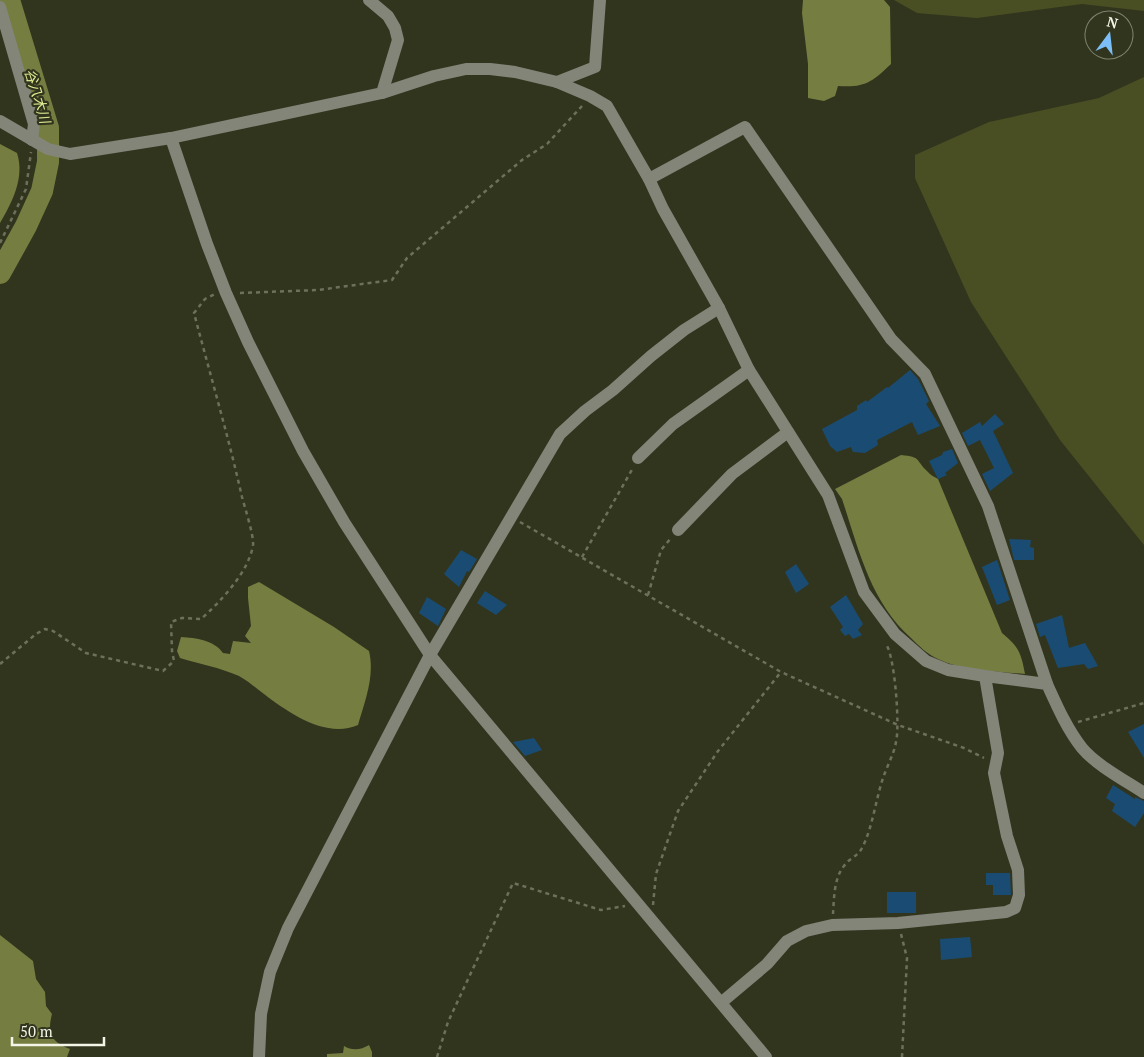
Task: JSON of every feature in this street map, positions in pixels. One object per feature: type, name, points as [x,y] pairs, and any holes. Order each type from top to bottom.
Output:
[{"type":"street","points":[[369,0],[388,16],[395,28],[398,40],[382,93]]},
{"type":"street","points":[[557,82],[595,67],[600,0]]},
{"type":"street","points":[[0,6],[34,124],[32,140]]},
{"type":"street","points":[[0,122],[48,149],[70,154],[171,138],[382,93],[434,76],[466,69],[516,72],[557,82],[590,96],[607,106],[719,308],[749,370],[828,495],[864,592],[894,634],[926,661],[948,670],[1046,684]]},
{"type":"street","points":[[649,179],[745,128],[891,339],[925,374],[988,506],[1046,684],[1067,726],[1083,749],[1107,769],[1144,793]]},
{"type":"street","points":[[171,138],[207,244],[248,342],[326,493],[430,655],[722,1002],[766,1057]]},
{"type":"street","points":[[260,1057],[261,1014],[270,972],[288,928],[430,655],[510,516],[560,434],[651,356],[684,330],[719,308]]},
{"type":"street","points":[[638,458],[673,424],[749,370]]},
{"type":"street","points":[[678,530],[732,474],[788,432]]},
{"type":"street","points":[[722,1002],[766,964],[786,941],[806,931],[832,925],[898,923],[1006,912],[1015,908],[1019,895],[1018,870],[1007,836],[994,773],[998,753],[985,676]]},
{"type":"path","points":[[0,664],[36,634],[45,630],[53,631],[86,653],[162,671],[174,661],[171,622],[182,618],[201,619],[215,607],[246,567],[253,544],[228,439],[194,313],[204,300],[216,294],[260,294],[318,290],[392,280],[407,258],[522,160],[548,144],[590,96]]},
{"type":"path","points":[[0,243],[26,189],[32,140]]},
{"type":"path","points":[[582,558],[638,458]]},
{"type":"path","points":[[510,516],[781,672],[898,725],[964,748],[995,764]]},
{"type":"path","points":[[648,595],[661,550],[678,530]]},
{"type":"path","points":[[832,925],[836,882],[844,865],[858,855],[865,843],[883,778],[896,743],[898,725],[892,668],[888,647],[884,641]]},
{"type":"path","points":[[652,919],[656,874],[678,811],[718,750],[781,672]]},
{"type":"path","points":[[1067,726],[1144,702]]},
{"type":"path","points":[[437,1057],[448,1022],[513,883],[601,910],[639,904]]},
{"type":"path","points":[[898,923],[907,958],[902,1057]]},
{"type":"shaded area","points":[[803,0],[884,0],[890,7],[891,64],[879,75],[862,85],[838,86],[835,96],[824,101],[808,98],[808,64],[802,13]]},
{"type":"shaded area","points":[[894,0],[1144,0],[1144,11],[1082,4],[977,18],[917,13]]},
{"type":"shaded area","points":[[1144,77],[1144,545],[1060,440],[971,302],[915,178],[915,155],[989,122],[1099,98]]},
{"type":"shaded area","points":[[0,144],[17,153],[19,172],[16,190],[0,223]]},
{"type":"shaded area","points":[[901,455],[915,458],[929,473],[938,479],[1002,633],[1018,651],[1025,674],[957,666],[934,657],[920,647],[885,608],[860,556],[842,499],[835,489]]},
{"type":"shaded area","points":[[259,582],[334,627],[369,651],[371,660],[370,679],[358,725],[333,729],[308,722],[285,709],[239,676],[218,668],[180,658],[177,651],[181,637],[210,642],[223,653],[230,654],[233,641],[251,643],[245,636],[251,626],[248,587]]},
{"type":"shaded area","points":[[0,935],[33,961],[36,979],[45,992],[46,1006],[52,1014],[50,1032],[58,1043],[70,1049],[67,1057],[0,1057]]},
{"type":"shaded area","points":[[369,1045],[372,1057],[327,1057],[327,1054],[343,1053],[344,1046],[356,1049]]},
{"type":"building","points":[[910,370],[918,379],[929,401],[926,404],[940,426],[918,435],[912,422],[877,440],[878,445],[865,453],[853,452],[851,447],[837,452],[830,446],[822,429],[857,410],[857,406],[866,400],[867,402],[888,388]]},
{"type":"building","points":[[995,414],[1004,424],[993,431],[1013,473],[990,491],[982,474],[994,468],[980,440],[968,446],[962,433],[980,422],[982,426]]},
{"type":"building","points":[[952,449],[958,463],[945,473],[947,475],[938,479],[929,461],[942,455],[943,452]]},
{"type":"building","points":[[1009,539],[1031,540],[1030,547],[1034,548],[1034,560],[1014,560]]},
{"type":"building","points":[[461,550],[477,559],[469,572],[467,571],[459,587],[444,574]]},
{"type":"building","points":[[997,560],[1010,600],[997,605],[982,567]]},
{"type":"building","points":[[796,564],[809,584],[796,593],[785,572]]},
{"type":"building","points":[[485,591],[507,605],[496,615],[477,603]]},
{"type":"building","points":[[846,595],[863,624],[858,630],[862,635],[853,639],[849,634],[845,636],[840,630],[843,627],[830,607]]},
{"type":"building","points":[[427,597],[446,609],[438,626],[419,613]]},
{"type":"building","points":[[1062,615],[1069,648],[1085,643],[1098,666],[1088,669],[1084,664],[1058,668],[1045,635],[1040,637],[1036,624]]},
{"type":"building","points":[[1144,724],[1144,758],[1128,732]]},
{"type":"building","points":[[534,738],[542,750],[525,756],[513,742]]},
{"type":"building","points":[[1113,785],[1135,799],[1135,797],[1144,801],[1144,813],[1135,827],[1112,811],[1115,804],[1106,798]]},
{"type":"building","points":[[986,873],[1010,873],[1011,895],[993,895],[993,885],[986,885]]},
{"type":"building","points":[[887,892],[916,892],[916,913],[887,913]]},
{"type":"building","points":[[970,937],[972,957],[941,960],[940,939]]},
{"type":"waterway","name":"谷八木川","points":[[0,273],[26,226],[42,191],[48,162],[48,128],[9,0]]}]
